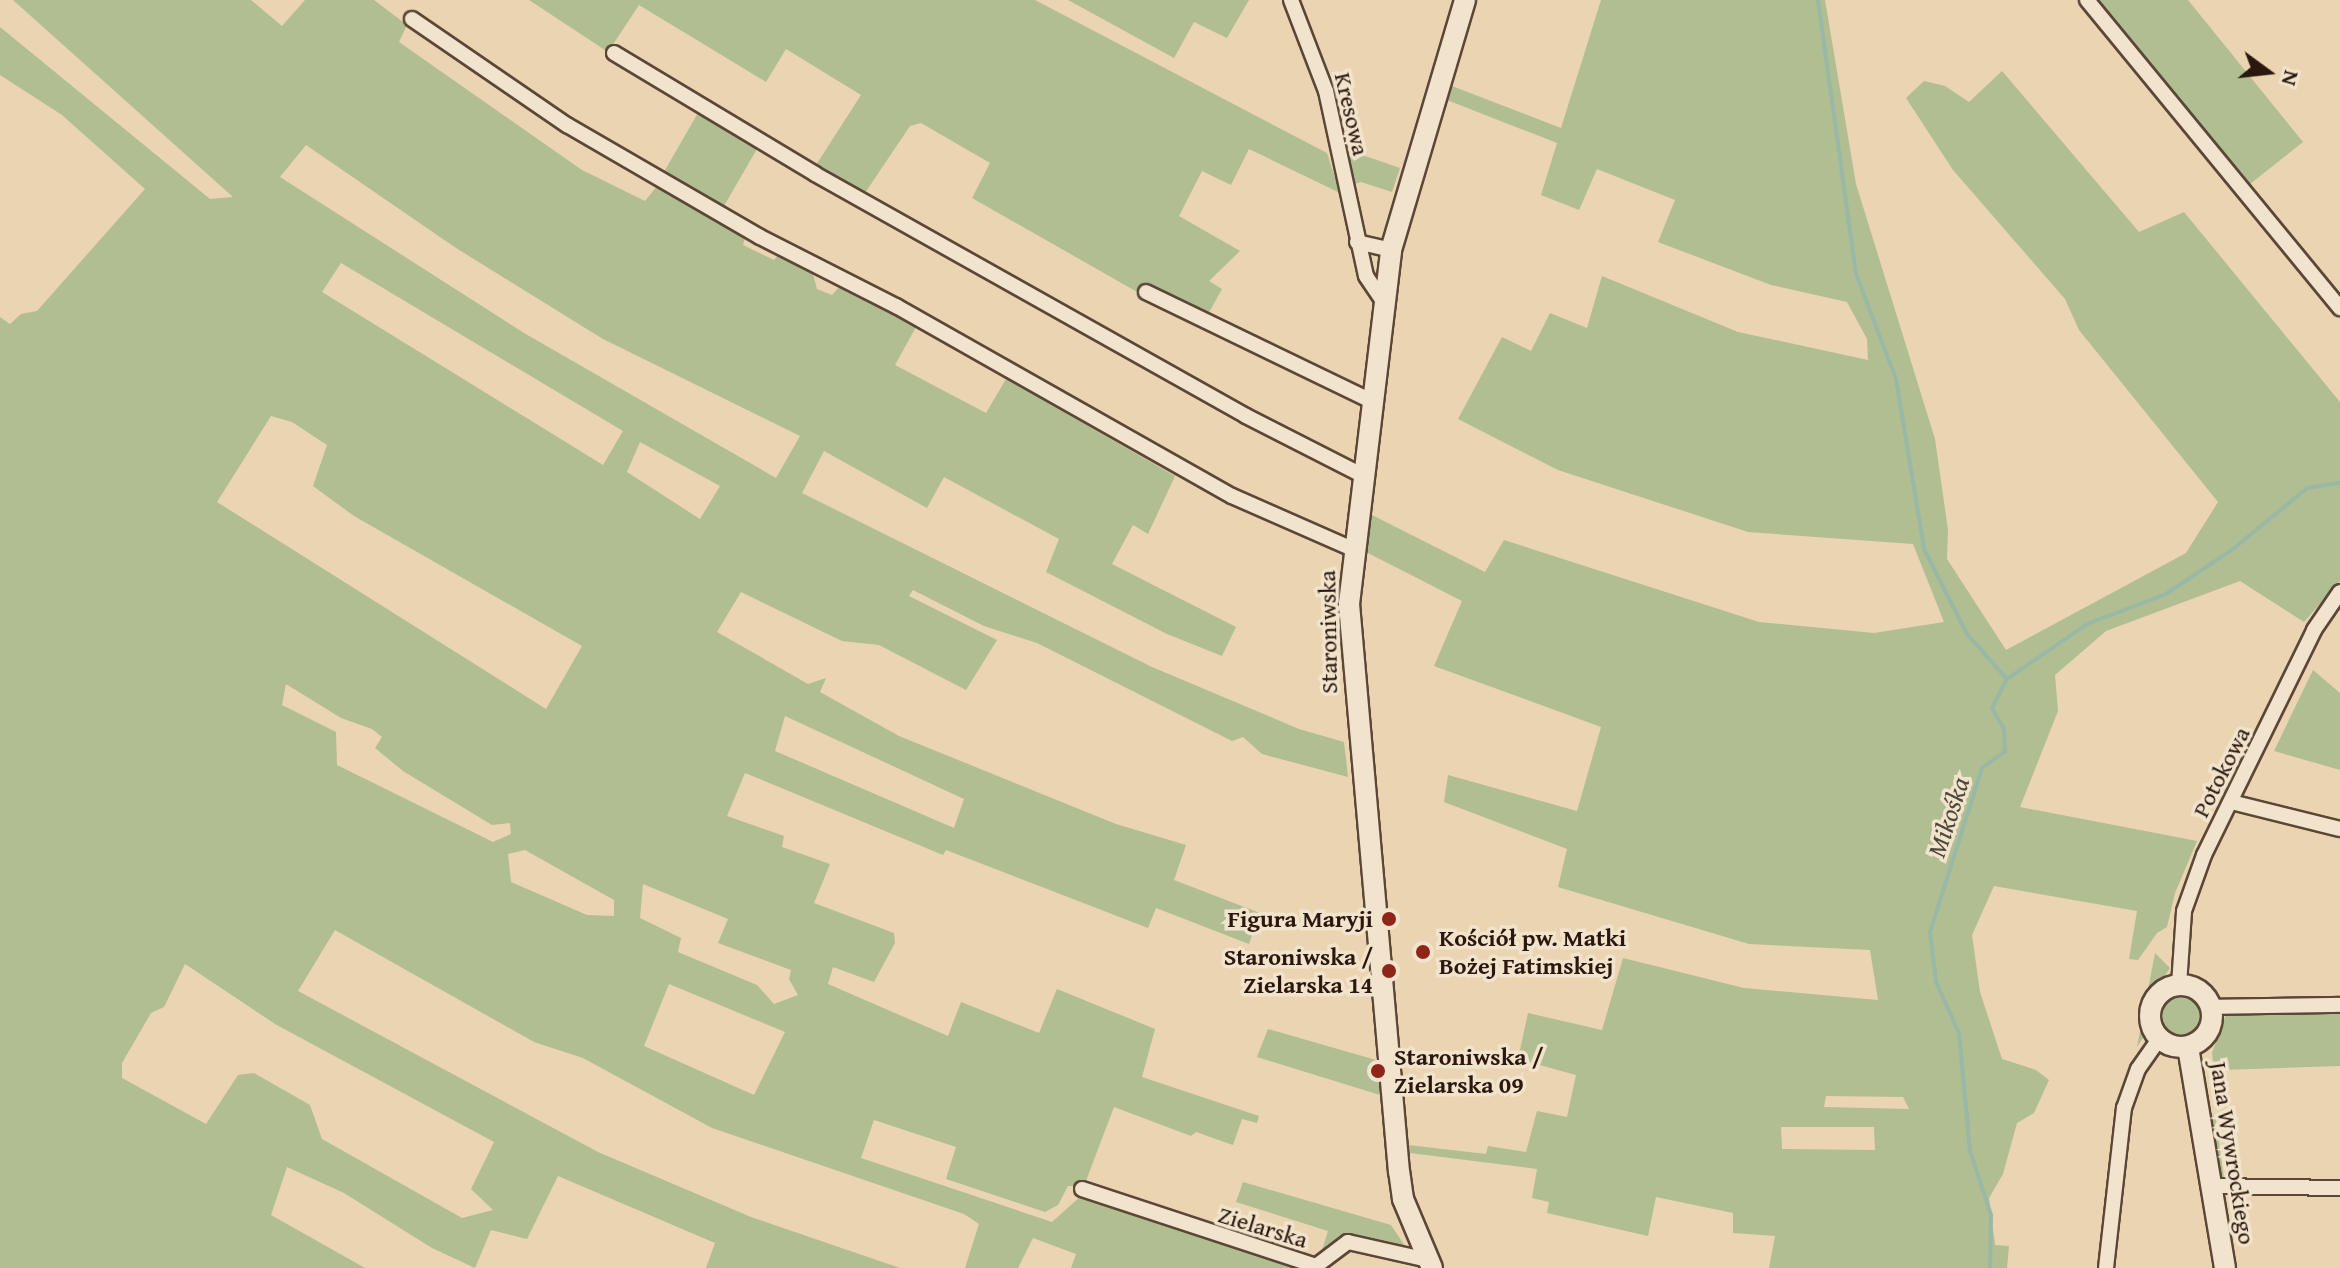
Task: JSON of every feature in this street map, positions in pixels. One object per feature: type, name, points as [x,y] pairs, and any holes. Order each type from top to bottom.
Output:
[{"type":"street","name":"Kresowa","points":[[1291,0],[1326,91],[1366,276],[1383,301]]},
{"type":"street","name":"Staroniwska","points":[[1430,1264],[1403,1199],[1399,1172],[1352,660],[1353,549],[1391,250],[1465,0]]},
{"type":"street","points":[[2087,0],[2340,308]]},
{"type":"street","points":[[412,19],[567,125],[760,237],[896,306],[1232,496],[1353,549]]},
{"type":"street","points":[[614,53],[815,174],[1246,416],[1362,475]]},
{"type":"street","points":[[1357,242],[1391,250]]},
{"type":"street","points":[[1146,292],[1371,401]]},
{"type":"street","name":"Potokowa","points":[[2179,985],[2184,911],[2231,802],[2314,630],[2340,592]]},
{"type":"street","points":[[2231,802],[2340,829]]},
{"type":"street","points":[[2179,985],[2199,990],[2211,1007],[2210,1027],[2188,1047],[2172,1047],[2159,1039],[2150,1017],[2153,1001],[2179,985]]},
{"type":"street","points":[[2211,1007],[2340,1005]]},
{"type":"street","points":[[2106,1268],[2124,1108],[2138,1069],[2159,1039]]},
{"type":"street","name":"Jana Wywrockiego","points":[[2188,1047],[2225,1268]]},
{"type":"street","points":[[2213,1186],[2340,1188]]},
{"type":"street","name":"Zielarska","points":[[1082,1189],[1316,1266],[1348,1242],[1430,1264]]},
{"type":"green space","points":[[13,0],[251,0],[282,26],[305,0],[374,0],[407,25],[399,42],[582,170],[645,201],[657,186],[746,235],[743,245],[774,260],[780,253],[796,263],[813,274],[817,289],[832,295],[840,286],[916,327],[895,365],[986,413],[1006,379],[1175,476],[1148,534],[1133,525],[1112,564],[1236,627],[1222,656],[1167,634],[1046,572],[1059,539],[944,477],[927,508],[824,451],[802,493],[1152,667],[1299,729],[1344,742],[1348,777],[1262,754],[1243,737],[1232,741],[1037,643],[984,626],[913,590],[909,596],[997,640],[966,690],[879,645],[842,641],[741,592],[717,632],[808,684],[826,678],[820,692],[899,736],[1116,824],[1186,845],[1174,880],[1260,913],[1249,944],[1156,908],[1148,928],[946,850],[943,855],[745,773],[727,816],[784,836],[782,847],[830,864],[814,903],[894,933],[895,943],[874,982],[833,967],[828,984],[948,1036],[961,1002],[1039,1033],[1057,989],[1155,1029],[1142,1077],[1259,1116],[1257,1123],[1242,1119],[1233,1145],[1196,1132],[1191,1136],[1114,1107],[1084,1186],[1068,1186],[1058,1205],[1045,1212],[946,1179],[956,1147],[874,1120],[861,1158],[1052,1222],[1081,1196],[1309,1268],[1071,1268],[1076,1254],[1033,1238],[1018,1268],[965,1268],[979,1224],[964,1214],[712,1128],[583,1058],[534,1042],[335,930],[298,991],[598,1152],[751,1217],[900,1268],[706,1268],[715,1243],[558,1176],[527,1239],[491,1230],[475,1268],[432,1248],[344,1193],[287,1167],[271,1215],[365,1268],[0,1268],[0,317],[10,324],[21,314],[37,311],[145,189],[62,115],[0,75],[0,27],[210,199],[233,197]],"holes":[[[306,145],[456,248],[603,339],[800,436],[776,478],[524,333],[280,177]],[[341,263],[623,431],[603,465],[322,292]],[[271,416],[292,422],[327,445],[313,486],[354,516],[582,646],[546,709],[217,502]],[[640,442],[720,486],[700,519],[627,472]],[[286,684],[341,718],[372,729],[382,737],[375,748],[403,771],[492,825],[510,823],[511,834],[493,842],[337,765],[336,732],[282,705]],[[785,716],[964,799],[954,828],[775,751]],[[525,850],[614,900],[614,916],[587,915],[511,882],[508,854]],[[643,884],[728,919],[718,943],[791,970],[789,979],[798,995],[774,1004],[757,985],[678,952],[681,938],[640,918]],[[185,964],[275,1024],[494,1142],[471,1189],[493,1210],[462,1218],[322,1139],[310,1105],[254,1073],[238,1075],[206,1124],[122,1078],[122,1063],[151,1013],[164,1007]],[[669,984],[785,1032],[754,1095],[644,1046]]]},
{"type":"green space","points":[[529,0],[1035,0],[1327,153],[1340,193],[1249,149],[1231,185],[1202,171],[1179,216],[1240,251],[1209,281],[1222,289],[1207,316],[1139,293],[972,198],[990,163],[921,123],[910,126],[865,193],[816,165],[861,95],[786,49],[766,82],[639,5],[608,52]]},
{"type":"green space","points":[[1068,0],[1249,0],[1227,38],[1194,22],[1174,58]]},
{"type":"green space","points":[[1601,0],[1825,0],[1856,184],[1935,439],[1948,530],[1947,559],[2006,650],[2186,553],[2218,502],[2079,330],[2065,299],[1953,170],[1906,98],[1924,81],[1945,86],[1969,102],[2002,71],[2139,232],[2184,212],[2340,402],[2340,581],[2304,622],[2240,581],[2106,631],[2055,675],[2058,711],[2020,807],[2197,841],[2175,893],[2167,927],[2157,933],[2138,960],[2129,959],[2137,911],[1994,886],[1972,935],[1980,992],[2002,1059],[2036,1070],[2049,1080],[2034,1113],[2017,1123],[2003,1174],[1989,1198],[1995,1245],[2009,1246],[2007,1268],[1769,1268],[1775,1236],[1733,1233],[1733,1213],[1656,1197],[1648,1236],[1547,1213],[1549,1202],[1532,1198],[1537,1169],[1410,1153],[1408,1145],[1486,1154],[1488,1146],[1526,1152],[1537,1111],[1567,1117],[1576,1075],[1518,1059],[1528,1013],[1602,1030],[1623,958],[1744,988],[1878,1000],[1870,950],[1749,944],[1558,887],[1567,849],[1444,802],[1448,775],[1577,811],[1601,727],[1434,666],[1462,601],[1364,551],[1368,513],[1485,572],[1504,540],[1759,622],[1874,633],[1944,622],[1913,544],[1748,532],[1558,470],[1458,419],[1502,337],[1531,351],[1550,313],[1587,328],[1602,276],[1738,332],[1868,360],[1867,339],[1847,302],[1771,285],[1658,242],[1675,200],[1597,169],[1579,210],[1541,195],[1557,143],[1447,100],[1452,86],[1561,128]],"holes":[[[1826,1096],[1903,1097],[1909,1109],[1824,1107]],[[1781,1127],[1874,1127],[1875,1150],[1782,1149]]]},
{"type":"green space","points":[[2097,0],[2188,0],[2303,142],[2250,184]]},
{"type":"green space","points":[[698,113],[758,148],[722,209],[662,174]]},
{"type":"green space","points":[[1345,149],[1400,168],[1392,192],[1361,182],[1351,185]]},
{"type":"green space","points":[[2313,670],[2340,693],[2340,770],[2274,751]]},
{"type":"green space","points":[[2155,953],[2170,968],[2148,1001],[2146,1033],[2137,1047]]},
{"type":"green space","points":[[2181,995],[2196,1001],[2202,1016],[2196,1031],[2181,1037],[2166,1031],[2160,1016],[2166,1001]]},
{"type":"green space","points":[[2227,1011],[2340,1012],[2340,1066],[2222,1070],[2225,1099],[2218,1101],[2212,1053]]},
{"type":"green space","points":[[1268,1029],[1376,1060],[1380,1095],[1257,1057]]},
{"type":"green space","points":[[2215,1113],[2224,1179],[2218,1174],[2210,1118]]},
{"type":"green space","points":[[1243,1182],[1391,1225],[1409,1252],[1340,1237],[1318,1263],[1328,1231],[1236,1202]]},
{"type":"waterway","points":[[1818,0],[1856,274],[1896,379],[1924,549],[1967,634],[2007,679]]},
{"type":"waterway","name":"Mikośka","points":[[1990,1268],[1991,1215],[1970,1151],[1959,1033],[1936,982],[1930,932],[1982,768],[2005,751],[2004,729],[1992,708],[2007,679],[2087,624],[2166,594],[2233,549],[2307,488],[2340,483]]},
{"type":"place","name":"Figura Maryji","points":[[1389,919]]},
{"type":"place","name":"Kościół pw. Matki Bożej Fatimskiej","points":[[1423,952]]},
{"type":"place","name":"Staroniwska / Zielarska 14","points":[[1389,971]]},
{"type":"place","name":"Staroniwska / Zielarska 09","points":[[1378,1071]]}]
